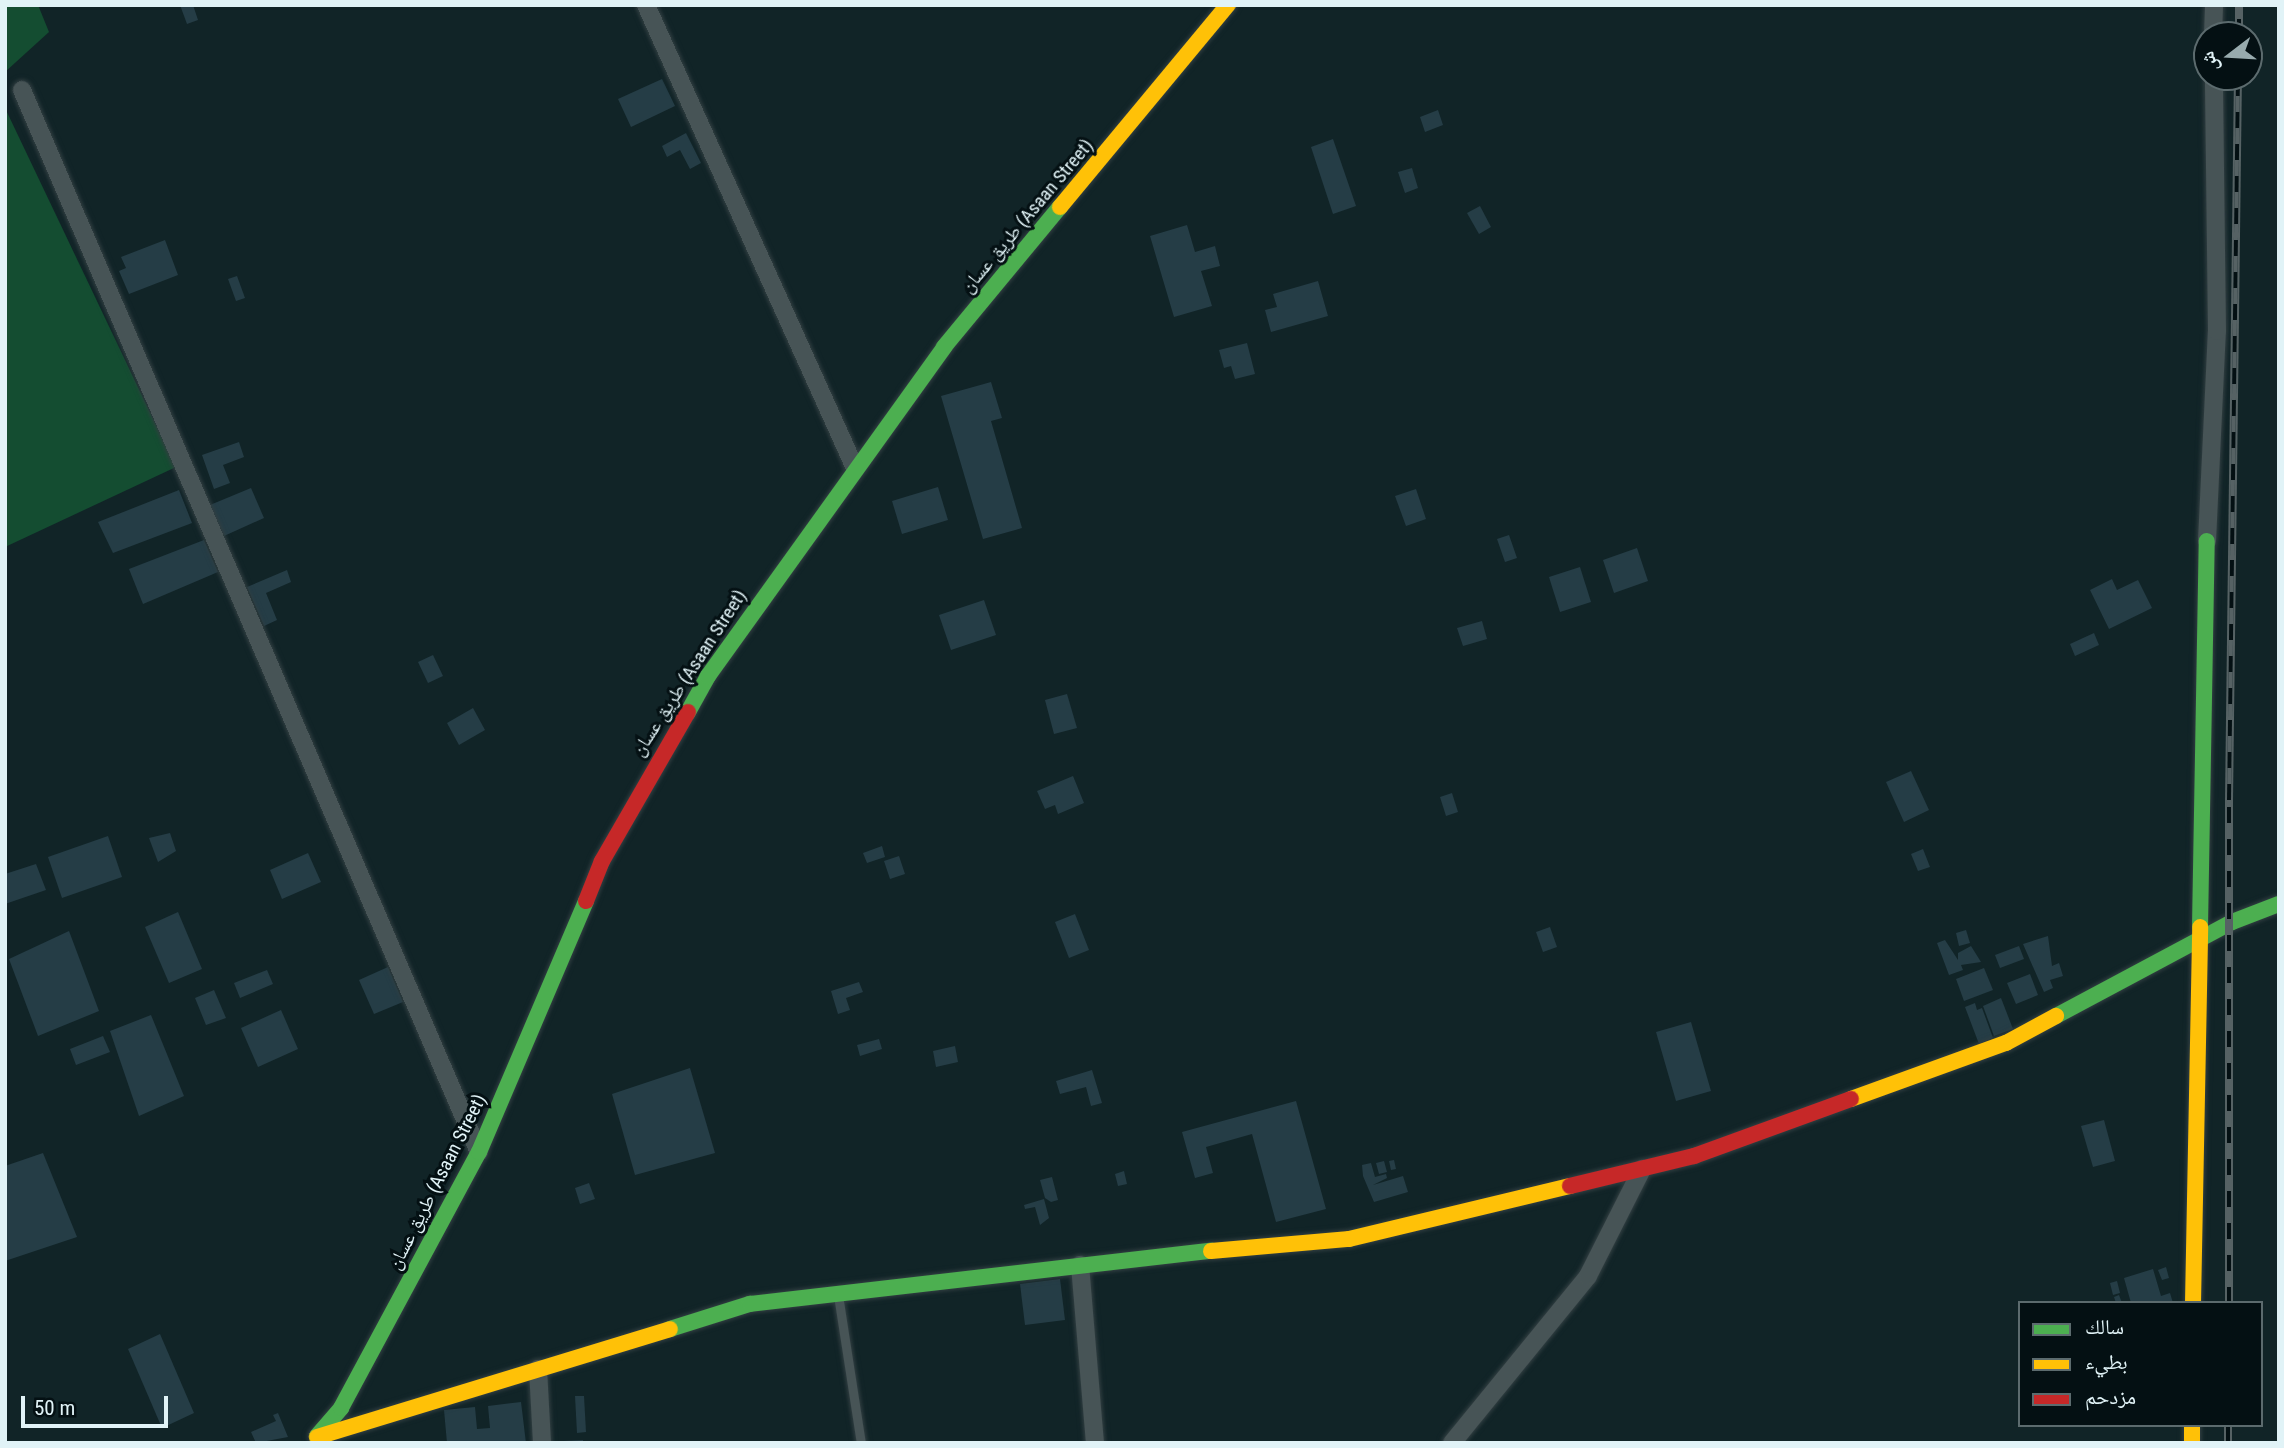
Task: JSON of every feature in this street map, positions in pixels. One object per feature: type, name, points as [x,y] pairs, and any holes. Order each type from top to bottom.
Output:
[{"type":"street","points":[[646,5],[855,468]]},
{"type":"street","name":"طريق عسان (Asaan Street)","points":[[314,1440],[341,1408],[480,1152],[527,1048],[602,861],[640,788],[708,677],[944,347],[1228,5]]},
{"type":"street","points":[[22,90],[480,1152]]},
{"type":"street","points":[[2193,1301],[2196,944],[2207,541],[2217,331],[2214,91]]},
{"type":"street","points":[[314,1440],[750,1304],[1080,1265],[1349,1239],[1694,1156],[2006,1043],[2196,944],[2232,922],[2279,904]]},
{"type":"street","points":[[1452,1443],[1588,1276],[1642,1169]]},
{"type":"street","points":[[1080,1265],[1095,1443]]},
{"type":"street","points":[[538,1369],[542,1443]]},
{"type":"lane","points":[[837,1294],[861,1443]]},
{"type":"green space","points":[[5,5],[38,5],[49,32],[5,72]]},
{"type":"green space","points":[[5,108],[176,467],[5,547]]},
{"type":"building","points":[[180,5],[193,5],[198,20],[187,24]]},
{"type":"building","points":[[662,79],[675,106],[631,127],[618,99]]},
{"type":"building","points":[[1438,110],[1443,125],[1425,132],[1420,117]]},
{"type":"building","points":[[686,133],[701,163],[690,169],[680,150],[667,157],[662,146]]},
{"type":"building","points":[[1333,139],[1356,206],[1333,214],[1311,147]]},
{"type":"building","points":[[1412,168],[1418,188],[1405,193],[1398,172]]},
{"type":"building","points":[[1480,206],[1491,227],[1479,234],[1467,213]]},
{"type":"building","points":[[1187,225],[1195,252],[1215,246],[1220,266],[1201,271],[1212,306],[1174,317],[1150,236]]},
{"type":"building","points":[[165,240],[178,275],[129,294],[119,271],[126,268],[121,257]]},
{"type":"building","points":[[237,276],[245,298],[236,301],[228,279]]},
{"type":"building","points":[[1318,281],[1328,316],[1271,332],[1265,310],[1277,307],[1273,294]]},
{"type":"building","points":[[1247,343],[1255,374],[1235,379],[1231,366],[1224,368],[1219,350]]},
{"type":"building","points":[[991,382],[1002,418],[991,421],[1022,528],[983,539],[941,396]]},
{"type":"building","points":[[239,442],[244,457],[223,465],[230,483],[214,489],[202,455]]},
{"type":"building","points":[[938,487],[948,520],[902,534],[892,501]]},
{"type":"building","points":[[251,488],[264,518],[224,536],[210,505]]},
{"type":"building","points":[[1416,489],[1426,519],[1406,526],[1395,496]]},
{"type":"building","points":[[179,490],[192,523],[113,553],[98,522]]},
{"type":"building","points":[[1509,535],[1517,558],[1505,562],[1497,539]]},
{"type":"building","points":[[204,540],[218,572],[143,604],[129,569]]},
{"type":"building","points":[[1637,548],[1648,581],[1614,593],[1603,560]]},
{"type":"building","points":[[1580,567],[1591,602],[1560,612],[1549,577]]},
{"type":"building","points":[[287,570],[291,582],[266,593],[277,620],[264,626],[247,587]]},
{"type":"building","points":[[2112,579],[2117,590],[2138,580],[2152,608],[2109,629],[2090,590]]},
{"type":"building","points":[[984,600],[996,635],[951,650],[939,615]]},
{"type":"building","points":[[1482,621],[1487,639],[1463,646],[1457,628]]},
{"type":"building","points":[[2094,633],[2099,645],[2075,656],[2070,644]]},
{"type":"building","points":[[433,655],[443,676],[428,683],[418,662]]},
{"type":"building","points":[[1067,694],[1077,728],[1054,734],[1045,700]]},
{"type":"building","points":[[473,708],[485,730],[459,745],[447,723]]},
{"type":"building","points":[[1911,771],[1929,810],[1904,822],[1886,782]]},
{"type":"building","points":[[1073,776],[1084,803],[1058,814],[1055,805],[1045,809],[1037,791]]},
{"type":"building","points":[[1452,793],[1458,812],[1446,816],[1440,797]]},
{"type":"building","points":[[170,833],[176,851],[158,862],[149,838]]},
{"type":"building","points":[[108,836],[122,877],[62,898],[48,857]]},
{"type":"building","points":[[882,846],[885,857],[867,863],[863,853]]},
{"type":"building","points":[[1923,849],[1930,867],[1918,871],[1911,854]]},
{"type":"building","points":[[308,853],[321,882],[282,899],[270,870]]},
{"type":"building","points":[[899,856],[905,874],[890,879],[884,861]]},
{"type":"building","points":[[36,864],[46,890],[5,904],[5,874]]},
{"type":"building","points":[[178,912],[202,969],[169,983],[145,927]]},
{"type":"building","points":[[1075,914],[1089,950],[1069,958],[1055,922]]},
{"type":"building","points":[[1550,927],[1557,947],[1543,952],[1536,932]]},
{"type":"building","points":[[1966,930],[1970,943],[1959,946],[1956,933]]},
{"type":"building","points":[[69,931],[99,1011],[38,1036],[9,959]]},
{"type":"building","points":[[2048,936],[2052,966],[2059,963],[2063,976],[2050,980],[2053,988],[2044,992],[2023,944]]},
{"type":"building","points":[[1945,940],[1958,960],[1958,953],[1971,946],[1981,962],[1961,965],[1963,970],[1949,975],[1937,943]]},
{"type":"building","points":[[2019,946],[2024,959],[2000,968],[1995,955]]},
{"type":"building","points":[[388,967],[403,1002],[374,1014],[359,980]]},
{"type":"building","points":[[1984,968],[1993,990],[1964,1001],[1956,979]]},
{"type":"building","points":[[267,970],[273,984],[240,998],[234,983]]},
{"type":"building","points":[[2030,974],[2038,995],[2016,1004],[2007,983]]},
{"type":"building","points":[[859,982],[863,992],[846,998],[850,1010],[838,1014],[831,991]]},
{"type":"building","points":[[214,990],[226,1018],[206,1025],[195,998]]},
{"type":"building","points":[[2001,998],[2013,1029],[1994,1036],[1983,1006]]},
{"type":"building","points":[[1975,1003],[1977,1010],[1982,1008],[1993,1038],[1979,1044],[1965,1007]]},
{"type":"building","points":[[281,1010],[298,1049],[258,1067],[241,1028]]},
{"type":"building","points":[[151,1015],[184,1096],[139,1116],[110,1031]]},
{"type":"building","points":[[1691,1022],[1711,1091],[1676,1101],[1656,1032]]},
{"type":"building","points":[[103,1036],[110,1052],[76,1065],[70,1049]]},
{"type":"building","points":[[879,1039],[882,1049],[860,1056],[857,1045]]},
{"type":"building","points":[[955,1046],[958,1062],[936,1067],[933,1051]]},
{"type":"building","points":[[690,1068],[715,1153],[635,1175],[612,1094]]},
{"type":"building","points":[[1092,1070],[1102,1103],[1091,1106],[1086,1087],[1060,1094],[1056,1081]]},
{"type":"building","points":[[1296,1101],[1326,1209],[1276,1222],[1252,1134],[1206,1147],[1213,1173],[1195,1178],[1182,1132]]},
{"type":"building","points":[[2104,1120],[2115,1161],[2093,1167],[2081,1126]]},
{"type":"building","points":[[43,1153],[77,1237],[5,1261],[5,1166]]},
{"type":"building","points":[[1394,1160],[1396,1169],[1391,1170],[1389,1161]]},
{"type":"building","points":[[1384,1161],[1387,1172],[1379,1174],[1376,1163]]},
{"type":"building","points":[[1371,1163],[1375,1177],[1386,1174],[1387,1178],[1373,1185],[1403,1176],[1408,1192],[1374,1202],[1363,1176],[1362,1165]]},
{"type":"building","points":[[1124,1171],[1127,1184],[1118,1186],[1115,1174]]},
{"type":"building","points":[[1052,1177],[1058,1200],[1051,1202],[1045,1198],[1040,1180]]},
{"type":"building","points":[[589,1183],[595,1199],[580,1204],[575,1188]]},
{"type":"building","points":[[1044,1199],[1049,1218],[1040,1225],[1035,1207],[1025,1209],[1024,1205]]},
{"type":"building","points":[[2166,1267],[2169,1278],[2162,1280],[2158,1270]]},
{"type":"building","points":[[2153,1269],[2161,1296],[2170,1293],[2172,1301],[2130,1301],[2124,1278]]},
{"type":"building","points":[[1060,1279],[1065,1320],[1025,1325],[1020,1284]]},
{"type":"building","points":[[2117,1281],[2120,1293],[2113,1295],[2110,1283]]},
{"type":"building","points":[[160,1334],[194,1413],[162,1428],[128,1349]]},
{"type":"building","points":[[575,1396],[584,1396],[586,1432],[577,1433]]},
{"type":"building","points":[[521,1402],[526,1443],[447,1443],[444,1410],[475,1407],[477,1429],[490,1428],[488,1406]]},
{"type":"building","points":[[278,1413],[288,1437],[256,1443],[251,1432],[276,1421],[273,1415]]},
{"type":"building","points":[[583,1440],[583,1443],[563,1443],[563,1441]]},
{"type":"railway","points":[[2239,5],[2239,21]]},
{"type":"railway","points":[[2229,1301],[2229,800],[2238,91]]},
{"type":"railway","points":[[2228,1427],[2228,1443]]},
{"type":"traffic: fast","points":[[688,712],[708,676],[944,347],[1060,207]]},
{"type":"traffic: fast","points":[[2200,927],[2207,541]]},
{"type":"traffic: fast","points":[[317,1436],[341,1408],[479,1152],[586,901]]},
{"type":"traffic: fast","points":[[2056,1016],[2232,922],[2279,904]]},
{"type":"traffic: fast","points":[[670,1329],[750,1304],[1211,1251]]},
{"type":"traffic: slow","points":[[1060,207],[1228,5]]},
{"type":"traffic: slow","points":[[2193,1301],[2200,927]]},
{"type":"traffic: slow","points":[[1851,1099],[2006,1043],[2056,1016]]},
{"type":"traffic: slow","points":[[1211,1251],[1349,1239],[1570,1186]]},
{"type":"traffic: slow","points":[[317,1437],[670,1329]]},
{"type":"traffic: slow","points":[[2192,1427],[2192,1443]]},
{"type":"traffic: jam","points":[[586,901],[602,861],[688,712]]},
{"type":"traffic: jam","points":[[1570,1186],[1694,1156],[1851,1099]]}]
